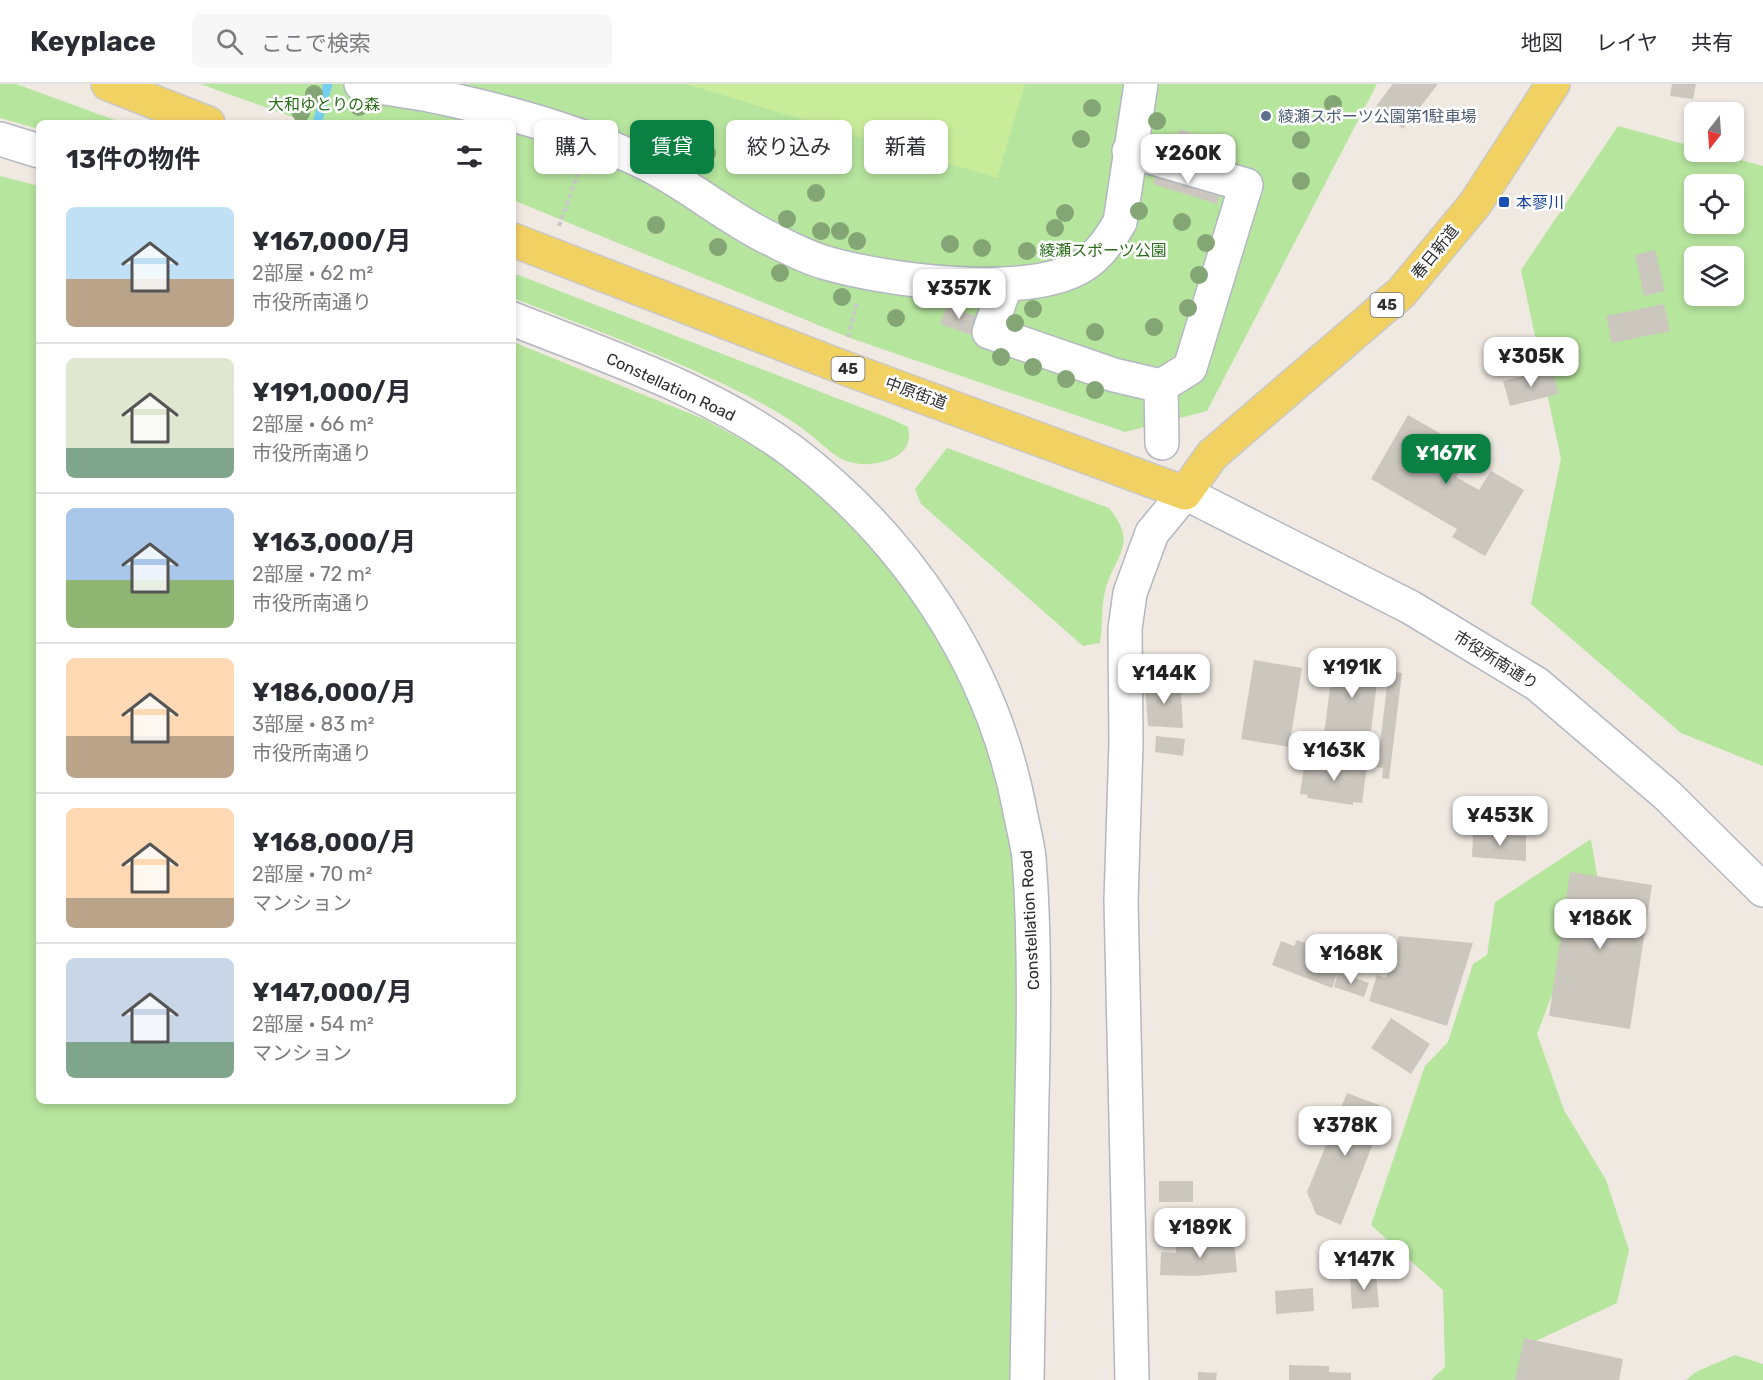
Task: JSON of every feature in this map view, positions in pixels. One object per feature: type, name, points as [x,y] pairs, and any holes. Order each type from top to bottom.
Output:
[{"type":"main road","points":[[108,84],[200,120]]},
{"type":"main road","name":"春日新道","points":[[1185,493],[1212,455],[1402,292],[1475,204],[1543,88]]},
{"type":"main road","name":"中原街道","points":[[516,241],[842,367],[1185,493]]},
{"type":"street","points":[[361,84],[430,89],[534,122]]},
{"type":"street","points":[[618,153],[645,164],[735,221],[822,262],[865,272],[953,283],[1006,284],[1054,279],[1081,267],[1097,255],[1120,222],[1141,84]]},
{"type":"street","points":[[0,139],[36,150]]},
{"type":"street","points":[[1006,284],[989,332],[1114,375],[1161,386],[1190,369],[1246,185],[1129,151]]},
{"type":"street","name":"Constellation Road","points":[[516,320],[652,375],[724,409],[791,451],[846,496],[900,553],[952,631],[988,700],[1011,767],[1029,855],[1034,1000],[1027,1380]]},
{"type":"street","points":[[1161,386],[1162,443]]},
{"type":"street","points":[[1132,1380],[1121,901],[1126,742],[1125,629],[1130,593],[1152,533],[1185,493]]},
{"type":"street","name":"市役所南通り","points":[[1185,493],[1410,607],[1537,684],[1667,795],[1763,890]]},
{"type":"path","points":[[557,230],[578,174]]},
{"type":"path","points":[[846,344],[865,272]]},
{"type":"green space","points":[[0,84],[16,84],[115,120],[36,120],[36,128],[0,118]]},
{"type":"green space","name":"綾瀬スポーツ公園","points":[[200,84],[449,84],[448,114],[459,84],[1377,84],[1207,411],[1125,432],[850,338],[516,201],[516,120],[302,120]]},
{"type":"green space","points":[[686,84],[1025,84],[997,178],[948,163],[948,120],[864,120],[864,138],[852,134],[852,120],[805,120]]},
{"type":"green space","points":[[1618,126],[1684,144],[1684,162],[1744,161],[1763,166],[1763,766],[1681,733],[1531,604],[1561,459],[1521,270]]},
{"type":"green space","points":[[0,176],[36,185],[36,1104],[516,1104],[516,343],[706,420],[766,453],[820,492],[876,547],[940,639],[983,733],[1018,857],[1014,1380],[0,1380]]},
{"type":"green space","points":[[516,274],[891,419],[908,427],[909,438],[906,448],[890,460],[879,463],[846,461],[793,422],[748,396],[662,356],[516,299]]},
{"type":"green space","points":[[947,448],[1109,508],[1118,521],[1124,541],[1105,591],[1100,643],[1083,646],[921,504],[915,489]]},
{"type":"green space","points":[[1591,839],[1602,905],[1558,979],[1537,1034],[1564,1110],[1606,1180],[1629,1250],[1617,1303],[1523,1347],[1522,1380],[1431,1380],[1445,1367],[1443,1290],[1371,1225],[1425,1066],[1448,1042],[1473,964],[1487,955],[1495,902]]},
{"type":"green space","points":[[1735,1355],[1763,1364],[1763,1380],[1686,1380],[1696,1372]]},
{"type":"building","points":[[1393,84],[1438,84],[1403,129],[1376,106]]},
{"type":"building","points":[[1672,84],[1696,84],[1693,99],[1670,96]]},
{"type":"building","points":[[1179,129],[1225,144],[1221,155],[1176,141]]},
{"type":"building","points":[[1159,166],[1222,185],[1217,204],[1153,184]]},
{"type":"building","points":[[1655,250],[1665,291],[1644,296],[1635,255]]},
{"type":"building","points":[[1664,304],[1670,331],[1612,343],[1606,316]]},
{"type":"building","points":[[947,305],[977,317],[971,335],[940,324]]},
{"type":"building","points":[[1552,369],[1559,394],[1510,406],[1503,381]]},
{"type":"building","points":[[1408,415],[1471,451],[1456,477],[1479,490],[1491,471],[1524,490],[1485,556],[1452,537],[1457,529],[1371,479]]},
{"type":"building","points":[[1335,651],[1380,658],[1369,747],[1323,741]]},
{"type":"building","points":[[1254,660],[1302,668],[1289,747],[1241,739]]},
{"type":"building","points":[[1389,671],[1402,673],[1389,779],[1382,778],[1383,768],[1377,767]]},
{"type":"building","points":[[1175,682],[1181,693],[1183,728],[1148,726],[1145,684]]},
{"type":"building","points":[[1156,736],[1185,739],[1183,756],[1155,752]]},
{"type":"building","points":[[1313,758],[1367,766],[1362,803],[1353,802],[1353,805],[1307,798],[1308,795],[1300,794],[1304,767],[1312,769]]},
{"type":"building","points":[[1473,834],[1526,836],[1526,861],[1472,857]]},
{"type":"building","points":[[1570,872],[1652,885],[1630,1029],[1549,1016]]},
{"type":"building","points":[[1399,936],[1473,943],[1447,1026],[1369,1001],[1377,975],[1386,978]]},
{"type":"building","points":[[1297,940],[1322,949],[1334,956],[1333,960],[1341,963],[1332,988],[1272,965],[1281,941],[1294,946]]},
{"type":"building","points":[[1338,972],[1369,983],[1364,997],[1334,987]]},
{"type":"building","points":[[1391,1018],[1430,1044],[1411,1074],[1371,1048]]},
{"type":"building","points":[[1347,1093],[1387,1108],[1341,1225],[1316,1214],[1307,1192]]},
{"type":"building","points":[[1159,1181],[1193,1181],[1193,1202],[1159,1202]]},
{"type":"building","points":[[1234,1241],[1237,1272],[1195,1276],[1160,1275],[1161,1252],[1176,1253],[1176,1244]]},
{"type":"building","points":[[1376,1273],[1379,1307],[1352,1309],[1350,1275]]},
{"type":"building","points":[[1313,1288],[1314,1311],[1276,1314],[1275,1291]]},
{"type":"building","points":[[1524,1338],[1623,1359],[1619,1380],[1515,1380]]},
{"type":"building","points":[[1289,1365],[1329,1366],[1329,1372],[1351,1373],[1351,1380],[1289,1380]]},
{"type":"building","points":[[1198,1372],[1217,1373],[1216,1380],[1198,1380]]},
{"type":"waterway","points":[[318,120],[328,84]]},
{"type":"place","name":"綾瀬スポーツ公園第1駐車場","points":[[1266,116]]},
{"type":"place","name":"本蓼川","points":[[1504,202]]},
{"type":"park label","name":"大和ゆとりの森","points":[[324,104]]}]
